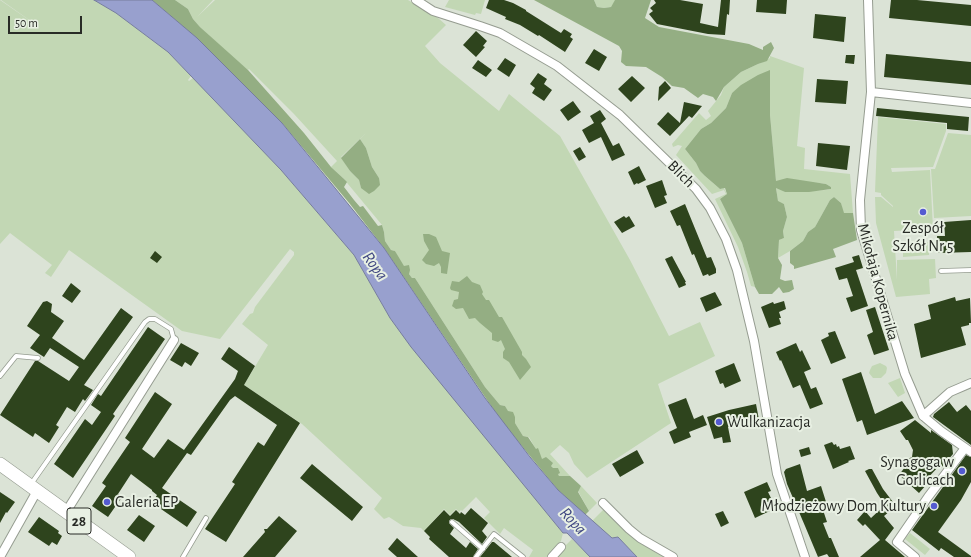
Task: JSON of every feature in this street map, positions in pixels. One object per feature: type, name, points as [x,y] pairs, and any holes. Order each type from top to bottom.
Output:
[{"type":"main road","name":"28","points":[[0,464],[129,557]]},
{"type":"street","name":"Blich","points":[[416,0],[433,11],[500,34],[557,66],[620,115],[696,188],[713,214],[726,239],[737,270],[754,341],[777,474],[805,557]]},
{"type":"street","name":"Mikołaja Kopernika","points":[[868,0],[871,92],[860,200],[861,230],[898,352],[911,391],[922,416]]},
{"type":"street","points":[[871,92],[971,102]]},
{"type":"street","points":[[66,512],[174,340]]},
{"type":"street","points":[[915,557],[897,542],[928,497],[968,450],[922,416],[950,392],[971,382]]},
{"type":"street","points":[[0,557],[34,488]]},
{"type":"street","points":[[603,503],[640,538],[673,557]]},
{"type":"street","points":[[552,557],[561,547]]},
{"type":"lane","points":[[941,271],[971,270]]},
{"type":"lane","points":[[34,488],[145,322],[149,319],[155,319],[171,329],[174,340]]},
{"type":"lane","points":[[0,376],[16,356],[38,358]]},
{"type":"lane","points":[[183,557],[206,518]]},
{"type":"lane","points":[[452,522],[483,549]]},
{"type":"lane","points":[[476,557],[494,534],[523,557]]},
{"type":"green space","points":[[0,0],[42,29],[1,0],[94,0],[116,13],[168,52],[191,76],[188,80],[189,81],[193,78],[252,139],[281,170],[354,255],[390,318],[563,533],[561,541],[547,557],[529,557],[533,550],[504,528],[500,534],[484,518],[490,512],[476,497],[462,511],[461,510],[459,512],[456,509],[450,515],[444,509],[424,531],[421,528],[403,526],[389,517],[384,519],[374,509],[382,498],[302,424],[244,385],[268,345],[242,324],[250,314],[253,313],[255,307],[294,255],[294,252],[290,249],[220,339],[182,331],[69,250],[51,277],[45,273],[52,265],[10,233],[0,244]]},
{"type":"green space","points":[[152,0],[175,0],[188,9],[193,19],[200,27],[248,70],[304,133],[331,167],[347,182],[344,187],[360,207],[363,206],[378,226],[382,225],[385,241],[391,250],[395,251],[404,266],[409,265],[409,274],[412,278],[415,278],[485,387],[500,405],[505,406],[508,411],[513,412],[515,423],[523,436],[528,437],[536,449],[538,448],[542,459],[546,457],[553,463],[551,466],[553,468],[558,468],[560,473],[558,474],[559,476],[570,476],[581,486],[578,492],[589,511],[585,515],[558,490],[502,422],[384,248],[350,204],[282,123],[194,36]]},
{"type":"green space","points":[[175,0],[213,0],[197,17],[215,0],[408,0],[438,18],[446,25],[425,46],[440,63],[499,111],[509,94],[560,136],[630,260],[669,336],[700,322],[715,356],[658,384],[671,423],[587,478],[574,464],[569,453],[560,445],[550,454],[570,476],[559,476],[551,466],[542,460],[529,437],[523,436],[515,423],[515,417],[508,412],[505,406],[500,405],[485,387],[415,278],[412,278],[399,260],[395,251],[391,250],[385,241],[382,225],[343,178],[331,167],[337,161],[294,114],[249,69],[248,70],[232,57],[200,27],[193,19],[188,9]],"holes":[[[366,133],[360,139],[366,148],[372,167],[379,178],[361,188],[359,180],[350,171],[341,157]]]},
{"type":"green space","points":[[449,0],[485,0],[481,14],[476,13],[475,15],[445,7]]},
{"type":"green space","points":[[534,0],[594,0],[597,7],[604,8],[611,7],[615,0],[651,0],[645,18],[659,27],[749,44],[763,50],[763,47],[771,42],[774,48],[767,61],[741,72],[724,87],[716,101],[713,97],[703,94],[698,98],[684,88],[672,86],[662,77],[646,67],[626,66],[621,62],[622,51],[619,46]]},
{"type":"green space","points":[[594,0],[616,0],[611,7],[604,8],[597,7]]},
{"type":"green space","points":[[770,56],[804,68],[797,146],[805,148],[804,169],[850,174],[853,213],[843,213],[841,203],[834,197],[830,200],[815,227],[808,232],[803,241],[778,258],[779,240],[784,238],[783,231],[787,217],[784,204],[778,202],[776,187],[785,192],[826,190],[831,189],[831,187],[820,183],[776,182],[770,115],[770,71],[732,93],[726,108],[711,123],[701,129],[685,149],[705,176],[720,189],[724,188],[727,194],[720,199],[742,243],[755,287],[751,286],[738,247],[715,199],[726,194],[724,190],[712,194],[676,155],[682,146],[678,145],[673,147],[672,144],[699,113],[706,120],[711,116],[708,111],[721,95],[724,87],[741,72],[761,63],[770,58]]},
{"type":"green space","points":[[770,70],[770,115],[776,181],[787,178],[826,184],[831,187],[831,189],[809,192],[785,192],[776,188],[778,201],[784,204],[787,217],[783,231],[784,238],[779,240],[778,258],[782,265],[780,279],[785,281],[792,280],[794,289],[783,293],[779,287],[772,294],[759,294],[755,287],[742,243],[720,199],[727,194],[725,188],[720,189],[705,176],[685,149],[701,129],[711,123],[726,108],[732,93],[741,85]]},
{"type":"green space","points":[[878,117],[946,124],[946,131],[933,167],[891,168],[892,172],[930,170],[933,229],[894,231],[897,280],[897,260],[935,259],[936,278],[929,279],[930,294],[896,297],[876,223],[875,197],[881,197],[893,207],[881,195],[881,193],[875,192]]},
{"type":"green space","points":[[948,133],[971,135],[971,216],[934,218],[931,169],[935,169]]},
{"type":"green space","points":[[360,139],[366,148],[372,167],[379,178],[380,185],[369,194],[361,188],[359,180],[350,171],[341,158]]},
{"type":"green space","points":[[834,197],[841,203],[844,213],[853,213],[857,240],[833,249],[836,257],[794,269],[794,266],[790,263],[790,251],[803,241],[808,232],[815,227],[830,200]]},
{"type":"green space","points":[[423,234],[429,234],[436,237],[442,251],[450,253],[447,274],[441,273],[439,263],[434,266],[426,264],[422,260],[429,250],[424,241]]},
{"type":"green space","points":[[929,242],[929,255],[903,257],[903,243]]},
{"type":"green space","points":[[467,276],[472,282],[480,285],[483,292],[482,294],[486,300],[489,300],[499,317],[502,317],[522,352],[522,355],[531,367],[520,380],[509,362],[503,358],[503,352],[505,349],[501,340],[498,342],[492,340],[492,333],[475,318],[469,319],[463,308],[456,309],[452,306],[454,300],[458,299],[459,292],[451,290],[450,288],[452,281],[459,282]]},
{"type":"green space","points":[[880,363],[886,366],[886,373],[881,378],[873,378],[869,373],[870,370],[872,366]]},
{"type":"green space","points":[[900,378],[905,393],[898,397],[888,383]]},
{"type":"green space","points":[[581,486],[597,503],[589,511],[578,491]]},
{"type":"green space","points":[[604,509],[639,542],[663,557],[637,557],[618,537],[612,538],[597,526],[592,521]]},
{"type":"green space","points":[[910,533],[930,549],[925,555],[905,539]]},
{"type":"green space","points":[[572,539],[590,557],[552,557],[563,548]]},
{"type":"water","name":"Ropa","points":[[94,0],[152,0],[197,38],[282,123],[384,248],[485,398],[530,457],[558,490],[612,538],[618,537],[637,557],[590,557],[567,533],[563,533],[411,347],[390,318],[354,255],[281,170],[168,52],[116,13]]},
{"type":"building","points":[[489,0],[504,0],[513,3],[561,33],[564,29],[572,34],[570,37],[573,39],[565,52],[539,35],[538,36],[520,25],[505,19],[506,17],[486,8]]},
{"type":"building","points":[[654,0],[680,0],[703,4],[700,23],[718,27],[721,0],[730,0],[725,35],[708,34],[657,24],[649,14],[653,11],[650,8],[656,3]]},
{"type":"building","points":[[757,0],[787,0],[786,14],[756,12]]},
{"type":"building","points":[[891,0],[917,0],[971,5],[971,26],[889,18]]},
{"type":"building","points":[[815,14],[846,17],[844,42],[813,38]]},
{"type":"building","points":[[476,31],[487,41],[483,46],[485,47],[476,57],[463,45]]},
{"type":"building","points":[[594,49],[607,57],[599,71],[585,63]]},
{"type":"building","points":[[886,54],[971,62],[971,85],[884,77]]},
{"type":"building","points":[[846,55],[855,55],[854,64],[845,63]]},
{"type":"building","points":[[505,58],[516,65],[509,77],[497,69]]},
{"type":"building","points":[[478,60],[492,70],[486,77],[472,68]]},
{"type":"building","points":[[538,73],[547,79],[544,84],[552,90],[544,101],[532,93],[535,88],[530,84]]},
{"type":"building","points":[[632,76],[645,88],[631,102],[618,89]]},
{"type":"building","points":[[817,79],[848,81],[846,104],[815,102]]},
{"type":"building","points":[[665,81],[671,88],[658,101],[659,87]]},
{"type":"building","points":[[573,101],[581,112],[568,121],[560,110]]},
{"type":"building","points":[[684,102],[702,106],[692,118],[689,116],[670,136],[657,124],[668,112],[680,123]]},
{"type":"building","points":[[877,108],[969,117],[968,131],[947,129],[947,123],[876,116]]},
{"type":"building","points":[[600,110],[606,119],[601,123],[613,146],[619,143],[625,155],[612,161],[601,137],[589,143],[582,130],[594,123],[590,116]]},
{"type":"building","points":[[818,143],[850,146],[847,170],[816,166]]},
{"type":"building","points":[[580,147],[586,157],[579,161],[573,151]]},
{"type":"building","points":[[639,166],[646,180],[634,185],[628,172]]},
{"type":"building","points":[[662,180],[667,195],[664,196],[667,203],[655,208],[646,186]]},
{"type":"building","points":[[685,204],[707,258],[711,257],[716,269],[716,273],[709,276],[708,274],[703,276],[694,254],[692,255],[680,225],[677,226],[670,211]]},
{"type":"building","points":[[624,216],[626,218],[629,216],[635,226],[622,233],[614,222]]},
{"type":"building","points":[[971,220],[971,252],[938,253],[937,236],[945,236],[944,222]]},
{"type":"building","points":[[155,251],[162,257],[157,263],[150,258]]},
{"type":"building","points":[[859,255],[863,268],[856,270],[868,306],[851,312],[846,298],[853,296],[847,278],[839,280],[835,268],[854,262],[852,257]]},
{"type":"building","points":[[672,256],[686,282],[686,285],[679,288],[665,259]]},
{"type":"building","points":[[71,283],[81,291],[72,303],[62,296]]},
{"type":"building","points":[[715,292],[722,305],[706,312],[700,298]]},
{"type":"building","points":[[955,297],[956,301],[970,298],[971,323],[961,327],[966,345],[921,358],[914,324],[931,319],[928,305]]},
{"type":"building","points":[[47,301],[52,304],[51,312],[64,321],[52,338],[84,360],[121,308],[133,317],[84,385],[93,390],[85,401],[83,399],[75,412],[67,407],[56,425],[59,427],[49,443],[35,433],[33,437],[0,415],[35,361],[38,361],[69,381],[79,367],[50,348],[44,357],[30,348],[40,335],[27,326],[43,302]]},
{"type":"building","points":[[784,301],[786,309],[779,312],[781,324],[769,328],[761,307],[773,302],[774,304]]},
{"type":"building","points":[[875,307],[889,350],[874,355],[867,335],[873,332],[866,310]]},
{"type":"building","points":[[148,327],[165,339],[113,414],[115,416],[73,478],[54,464],[85,419],[92,425],[101,412],[91,405],[98,394],[101,396]]},
{"type":"building","points":[[835,331],[846,358],[831,364],[821,340],[829,336],[828,333]]},
{"type":"building","points":[[181,343],[199,353],[191,366],[185,362],[182,367],[170,360]]},
{"type":"building","points":[[796,343],[800,352],[802,350],[811,369],[804,372],[811,389],[816,387],[823,404],[810,409],[800,385],[793,388],[776,352]]},
{"type":"building","points":[[229,347],[255,366],[244,385],[300,423],[226,542],[205,529],[235,484],[232,482],[258,442],[264,446],[277,425],[235,396],[230,400],[191,455],[187,453],[162,488],[197,512],[187,527],[153,502],[157,495],[131,474],[118,494],[122,497],[108,517],[92,506],[106,486],[102,483],[130,442],[125,438],[155,392],[172,404],[142,449],[154,458],[168,439],[184,450],[235,379],[238,371],[221,359]]},
{"type":"building","points":[[734,363],[741,381],[725,388],[723,383],[720,384],[715,371]]},
{"type":"building","points":[[861,372],[875,414],[902,401],[914,418],[867,435],[862,420],[857,422],[842,379]]},
{"type":"building","points":[[686,398],[694,419],[703,415],[707,425],[689,432],[691,437],[674,444],[669,432],[677,428],[668,405]]},
{"type":"building","points":[[949,402],[957,412],[966,405],[971,411],[971,445],[933,417],[934,414]]},
{"type":"building","points":[[756,404],[759,420],[728,427],[731,442],[723,443],[722,437],[714,439],[707,417]]},
{"type":"building","points":[[915,420],[931,433],[931,430],[952,445],[953,454],[941,468],[939,466],[924,482],[927,484],[919,493],[899,475],[905,467],[903,465],[906,460],[912,457],[913,450],[908,440],[906,440],[900,431]]},
{"type":"building","points":[[832,442],[834,445],[836,444],[837,447],[839,446],[840,449],[850,446],[855,459],[833,469],[824,445]]},
{"type":"building","points":[[809,447],[811,454],[801,457],[799,450]]},
{"type":"building","points":[[637,450],[644,463],[620,477],[612,464]]},
{"type":"building","points":[[966,455],[971,457],[971,482],[961,500],[938,532],[971,556],[954,557],[941,548],[939,551],[912,530]]},
{"type":"building","points":[[312,464],[363,507],[352,521],[300,478]]},
{"type":"building","points":[[800,464],[807,491],[821,486],[827,505],[822,507],[827,522],[823,523],[839,557],[829,557],[827,554],[818,557],[787,484],[784,472],[786,469]]},
{"type":"building","points":[[872,469],[883,489],[896,506],[884,516],[894,528],[885,540],[905,557],[860,557],[880,540],[865,524],[863,526],[857,520],[865,511],[871,518],[885,505],[865,471]]},
{"type":"building","points":[[767,482],[771,491],[768,492],[774,504],[772,505],[774,509],[755,518],[744,492]]},
{"type":"building","points":[[0,492],[15,502],[7,513],[6,512],[0,523]]},
{"type":"building","points":[[471,508],[488,523],[482,531],[487,537],[482,544],[459,522],[451,519],[449,523],[454,528],[450,534],[466,548],[470,542],[478,549],[473,557],[449,557],[429,539],[430,537],[424,531],[444,510],[450,516],[456,510],[460,514],[461,512],[465,515]]},
{"type":"building","points":[[723,511],[729,523],[721,527],[715,514]]},
{"type":"building","points":[[139,515],[155,526],[144,542],[127,530]]},
{"type":"building","points":[[279,516],[297,531],[275,557],[243,557],[265,532],[264,529],[267,529]]},
{"type":"building","points":[[39,517],[59,531],[58,533],[62,536],[57,545],[52,542],[49,546],[28,532]]},
{"type":"building","points":[[397,538],[418,557],[397,557],[388,549]]},
{"type":"building","points":[[492,542],[494,542],[512,557],[480,557]]},
{"type":"place","name":"Zespół Szkół Nr 5","points":[[923,212]]},
{"type":"place","name":"Wulkanizacja","points":[[719,422]]},
{"type":"place","name":"Synagoga w Gorlicach","points":[[962,471]]},
{"type":"place","name":"Galeria EP","points":[[107,502]]},
{"type":"place","name":"Młodzieżowy Dom Kultury","points":[[934,506]]}]
